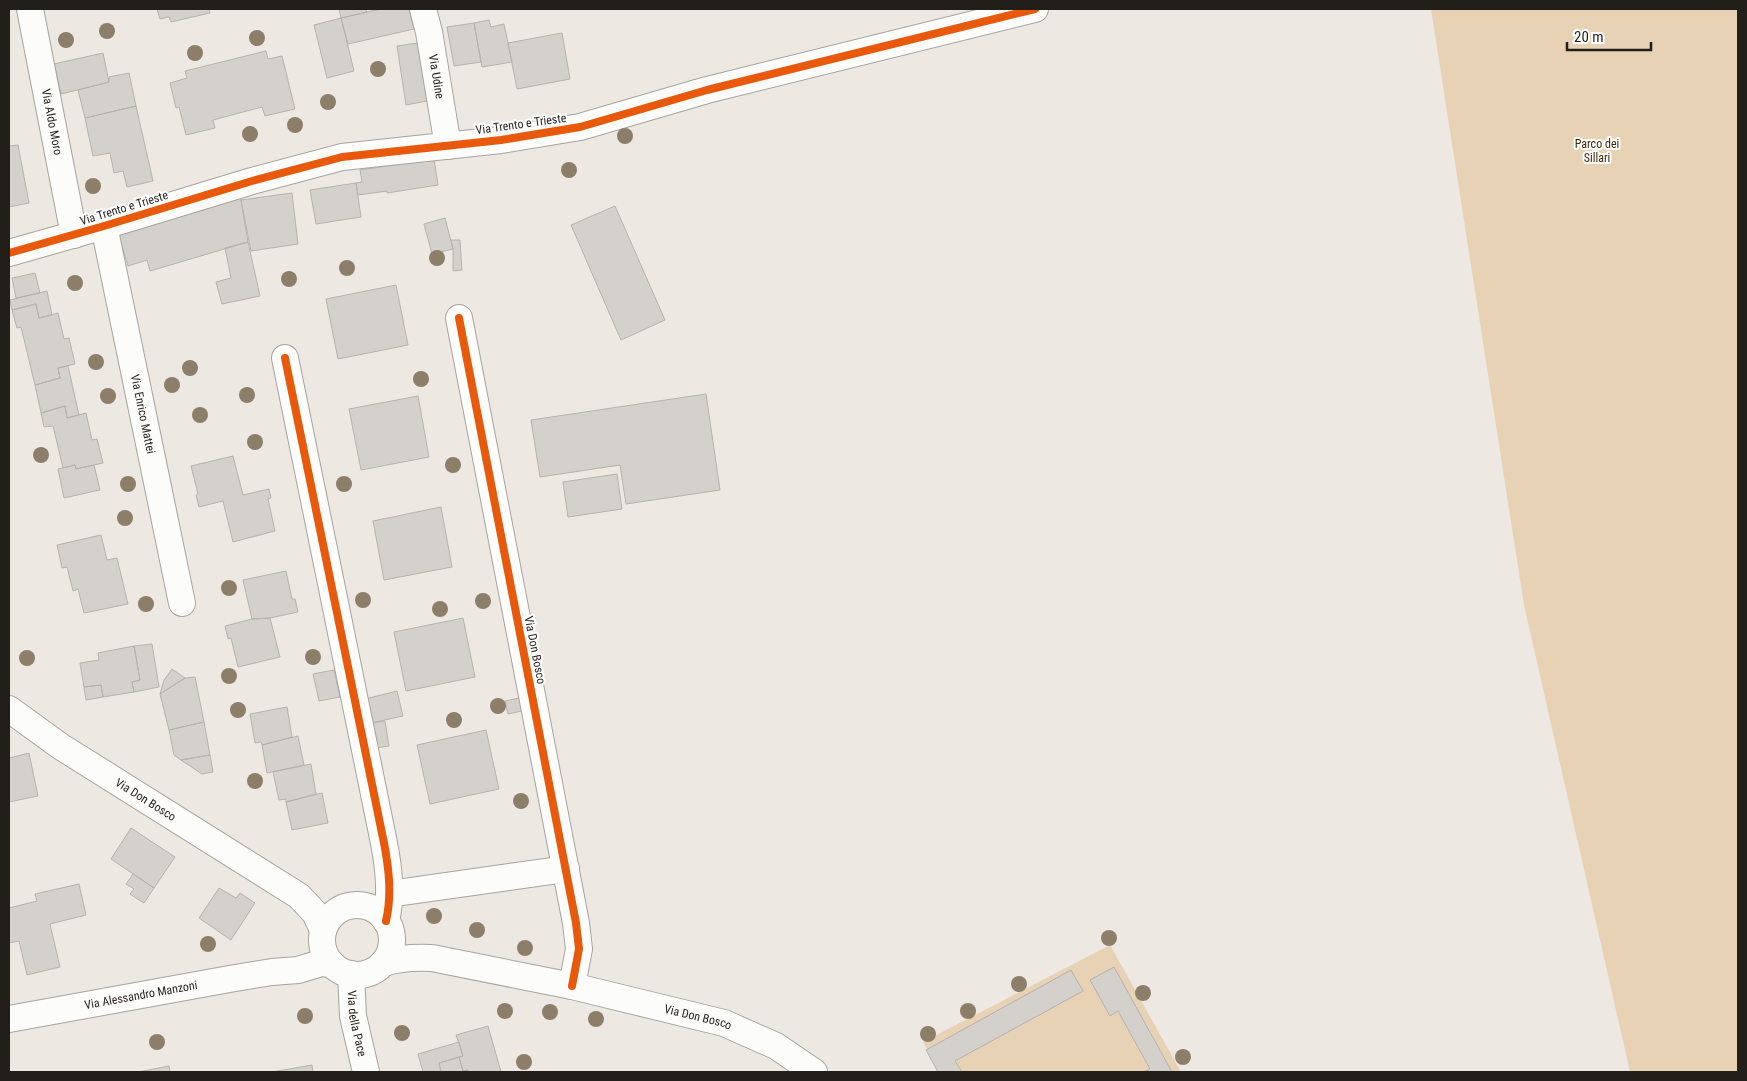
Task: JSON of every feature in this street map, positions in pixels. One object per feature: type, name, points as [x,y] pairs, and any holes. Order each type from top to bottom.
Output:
[{"type":"street","name":"Via Aldo Moro","points":[[30,9],[74,235]]},
{"type":"street","name":"Via Udine","points":[[423,9],[429,32],[448,146]]},
{"type":"street","name":"Via Trento e Trieste","points":[[9,253],[342,157],[501,140],[580,127],[707,90],[1035,9]]},
{"type":"street","name":"Via Enrico Mattei","points":[[104,226],[182,603]]},
{"type":"street","name":"Via Don Bosco","points":[[459,318],[576,923],[579,949],[572,986]]},
{"type":"street","points":[[285,358],[388,868],[388,923],[391,935],[388,955],[374,970],[362,974],[341,969],[326,955],[322,945],[323,932],[328,920],[335,912],[344,907],[354,905],[373,909],[388,923]]},
{"type":"street","name":"Via Don Bosco","points":[[9,709],[60,746],[299,896],[316,913],[323,932]]},
{"type":"street","points":[[354,905],[379,882],[386,858],[384,843]]},
{"type":"street","points":[[389,894],[566,869]]},
{"type":"street","name":"Via Don Bosco","points":[[388,923],[404,937],[493,969]]},
{"type":"street","name":"Via Alessandro Manzoni","points":[[272,972],[281,965],[294,961],[323,932]]},
{"type":"street","name":"Via Don Bosco","points":[[382,963],[398,959],[423,957],[493,969],[572,986],[724,1024],[776,1046],[814,1072]]},
{"type":"street","name":"Via Alessandro Manzoni","points":[[9,1019],[272,972],[298,970],[321,963],[341,969]]},
{"type":"street","name":"Via della Pace","points":[[341,969],[366,1072]]},
{"type":"green space","name":"Parco dei Sillari","points":[[1431,9],[1738,9],[1738,1072],[1630,1072],[1524,605]]},
{"type":"green space","points":[[1110,945],[1181,1072],[940,1072],[923,1042]]},
{"type":"building","points":[[157,9],[209,9],[210,13],[171,22],[169,17],[160,19]]},
{"type":"building","points":[[339,9],[366,9],[367,12],[341,18]]},
{"type":"building","points":[[381,9],[409,9],[414,29],[348,44],[341,18]]},
{"type":"building","points":[[341,18],[354,71],[327,78],[314,25]]},
{"type":"building","points":[[489,20],[491,27],[504,24],[512,62],[482,67],[474,23]]},
{"type":"building","points":[[474,23],[481,62],[454,66],[447,27]]},
{"type":"building","points":[[562,33],[570,79],[517,89],[508,43]]},
{"type":"building","points":[[418,43],[427,101],[406,105],[397,46]]},
{"type":"building","points":[[266,51],[268,59],[282,56],[295,109],[265,116],[262,107],[213,120],[215,128],[186,135],[179,107],[176,108],[170,83],[187,78],[185,71]]},
{"type":"building","points":[[103,53],[109,82],[61,94],[54,64]]},
{"type":"building","points":[[129,73],[136,106],[85,118],[78,90],[109,82],[109,77]]},
{"type":"building","points":[[136,106],[153,181],[127,187],[123,171],[114,173],[110,153],[93,156],[85,118]]},
{"type":"building","points":[[18,145],[29,203],[9,207],[9,146]]},
{"type":"building","points":[[434,159],[438,185],[387,193],[387,191],[358,195],[356,183],[362,182],[360,170]]},
{"type":"building","points":[[356,183],[361,217],[316,224],[310,190]]},
{"type":"building","points":[[239,189],[248,242],[150,271],[147,260],[128,266],[116,226]]},
{"type":"building","points":[[292,193],[298,244],[251,251],[241,200]]},
{"type":"building","points":[[615,206],[665,320],[621,340],[571,225]]},
{"type":"building","points":[[445,218],[453,249],[432,254],[424,224]]},
{"type":"building","points":[[451,240],[460,240],[462,270],[453,271]]},
{"type":"building","points":[[248,242],[260,296],[222,304],[216,282],[231,278],[225,248]]},
{"type":"building","points":[[35,273],[40,293],[16,298],[12,278]]},
{"type":"building","points":[[396,285],[408,345],[338,359],[326,299]]},
{"type":"building","points":[[47,291],[52,315],[39,318],[36,304],[12,310],[10,300]]},
{"type":"building","points":[[36,304],[39,318],[58,313],[64,339],[69,338],[75,364],[58,368],[60,378],[35,385],[21,327],[17,328],[12,310]]},
{"type":"building","points":[[68,366],[79,415],[67,418],[65,406],[41,413],[35,385],[60,378],[58,368]]},
{"type":"building","points":[[706,394],[720,490],[626,504],[620,465],[540,477],[531,420]]},
{"type":"building","points":[[418,396],[429,457],[361,470],[349,409]]},
{"type":"building","points":[[65,406],[67,418],[86,413],[92,440],[97,439],[103,463],[76,469],[75,465],[63,468],[53,426],[44,427],[41,413]]},
{"type":"building","points":[[233,456],[243,495],[269,489],[271,498],[268,499],[275,531],[233,542],[223,501],[199,507],[196,495],[198,494],[191,466]]},
{"type":"building","points":[[75,465],[76,469],[94,465],[100,490],[64,498],[58,469]]},
{"type":"building","points":[[617,474],[622,509],[568,517],[563,482]]},
{"type":"building","points":[[441,507],[452,567],[384,580],[373,521]]},
{"type":"building","points":[[101,535],[107,560],[117,558],[128,604],[84,613],[78,589],[73,591],[67,567],[62,568],[57,545]]},
{"type":"building","points":[[286,571],[292,599],[295,599],[298,612],[270,618],[252,619],[243,580]]},
{"type":"building","points":[[270,618],[280,657],[238,667],[231,638],[228,639],[225,626],[252,619]]},
{"type":"building","points":[[463,618],[475,677],[406,691],[394,632]]},
{"type":"building","points":[[152,644],[159,687],[134,692],[132,682],[140,680],[134,646]]},
{"type":"building","points":[[134,646],[140,680],[132,682],[134,692],[103,697],[101,685],[84,687],[80,663],[99,660],[98,653]]},
{"type":"building","points":[[172,669],[185,678],[160,694],[164,680]]},
{"type":"building","points":[[334,670],[340,697],[319,701],[313,674]]},
{"type":"building","points":[[195,677],[204,722],[169,730],[160,694],[185,678]]},
{"type":"building","points":[[101,685],[103,697],[86,700],[84,687]]},
{"type":"building","points":[[397,691],[403,716],[371,723],[365,699]]},
{"type":"building","points":[[519,698],[522,711],[508,714],[505,701]]},
{"type":"building","points":[[287,707],[292,737],[262,745],[261,742],[255,743],[250,714]]},
{"type":"building","points":[[385,721],[389,746],[375,748],[371,723]]},
{"type":"building","points":[[204,722],[210,755],[181,760],[174,755],[169,730]]},
{"type":"building","points":[[486,730],[499,789],[430,804],[417,745]]},
{"type":"building","points":[[298,736],[304,765],[267,773],[262,745]]},
{"type":"building","points":[[29,753],[38,796],[9,802],[9,758]]},
{"type":"building","points":[[210,755],[213,772],[202,774],[181,760]]},
{"type":"building","points":[[311,764],[316,794],[286,802],[286,799],[279,800],[273,772]]},
{"type":"building","points":[[322,793],[328,823],[292,830],[286,802]]},
{"type":"building","points":[[131,828],[175,857],[154,888],[111,859]]},
{"type":"building","points":[[133,874],[154,888],[144,903],[130,894],[134,889],[126,884]]},
{"type":"building","points":[[79,884],[86,915],[50,924],[60,967],[27,975],[19,941],[9,943],[9,908],[37,901],[35,894]]},
{"type":"building","points":[[219,888],[236,898],[240,893],[255,903],[231,940],[199,918]]},
{"type":"building","points":[[1114,967],[1172,1072],[1143,1072],[1150,1069],[1118,1011],[1110,1016],[1090,980]]},
{"type":"building","points":[[1071,970],[1083,991],[955,1061],[962,1072],[938,1072],[926,1050]]},
{"type":"building","points":[[488,1026],[501,1072],[463,1071],[459,1057],[463,1056],[456,1035]]},
{"type":"building","points":[[459,1042],[463,1056],[439,1063],[441,1072],[423,1072],[418,1054]]},
{"type":"building","points":[[459,1057],[463,1071],[468,1070],[468,1072],[441,1072],[439,1063]]},
{"type":"building","points":[[312,1065],[313,1072],[272,1072]]},
{"type":"building","points":[[169,1066],[170,1072],[138,1072]]},
{"type":"cycle path","points":[[9,253],[252,181],[342,157],[501,140],[580,127],[707,90],[1035,9]]},
{"type":"cycle path","points":[[459,318],[576,923],[579,949],[572,986]]},
{"type":"cycle path","points":[[285,358],[386,853],[389,892],[386,921]]}]
